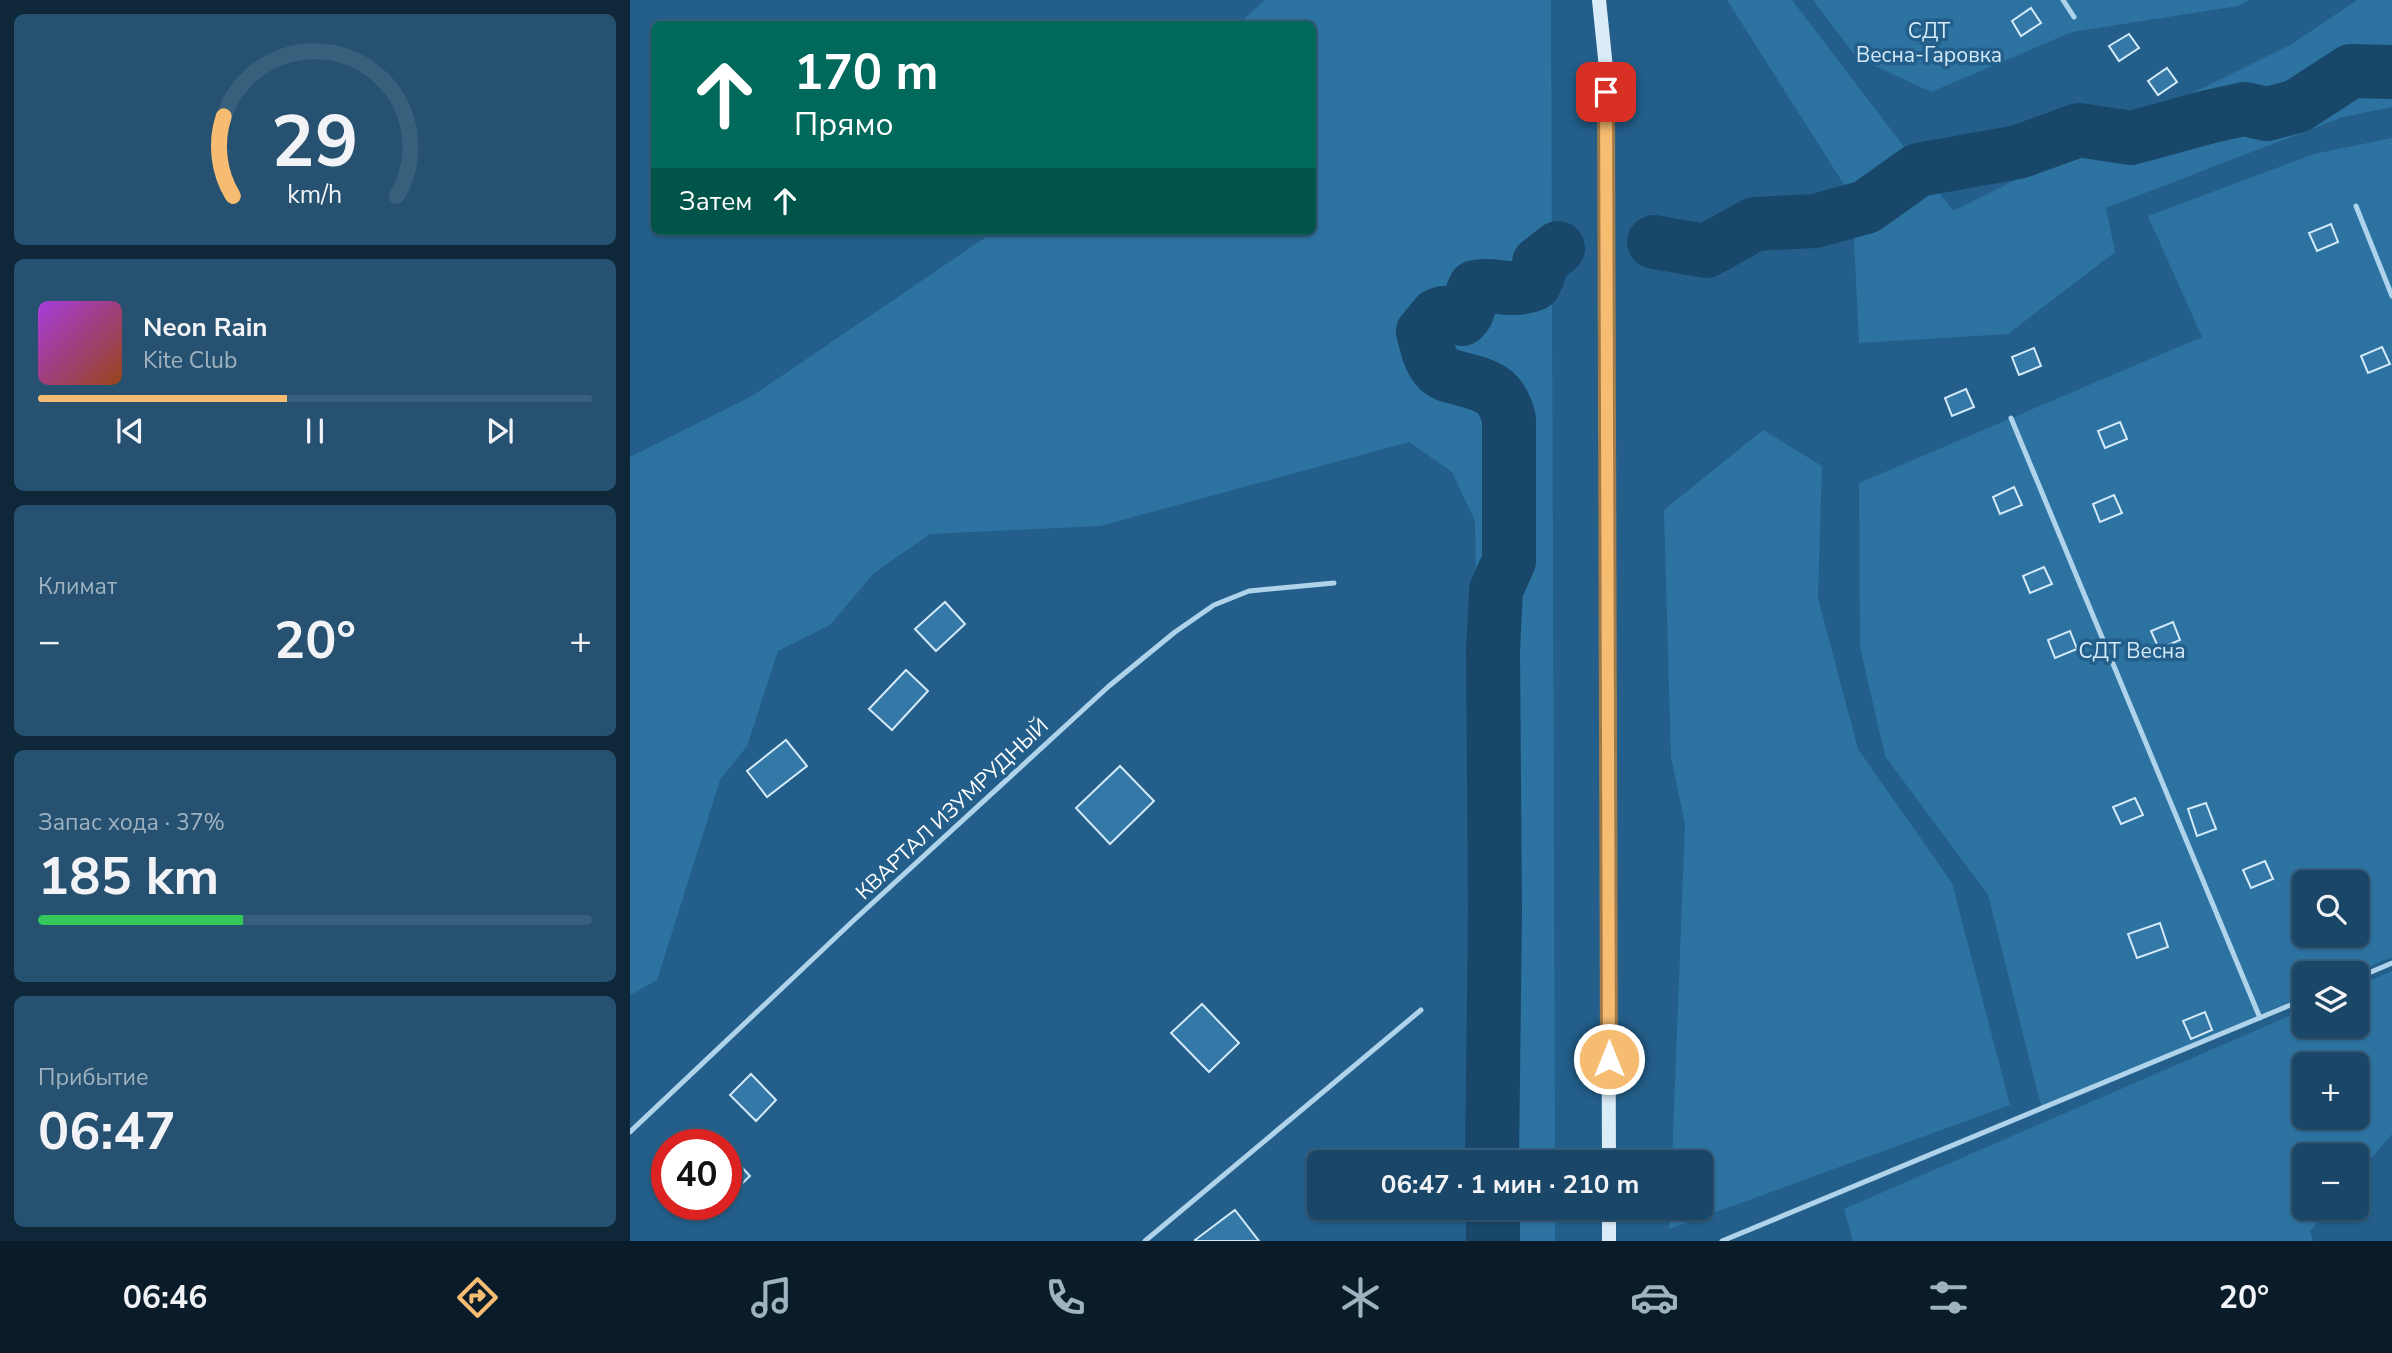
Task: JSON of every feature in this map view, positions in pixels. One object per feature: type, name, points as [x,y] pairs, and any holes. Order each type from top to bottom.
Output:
[{"type":"street","points":[[1599,0],[1605,68],[1609,1150]]},
{"type":"street","points":[[1609,1220],[1609,1241]]},
{"type":"lane","points":[[2063,0],[2074,17]]},
{"type":"lane","points":[[2356,206],[2392,296]]},
{"type":"lane","points":[[2011,418],[2260,1018]]},
{"type":"lane","name":"КВАРТАЛ ИЗУМРУДНЫЙ","points":[[630,1132],[854,920],[1099,695],[1174,632],[1214,605],[1249,591],[1334,583]]},
{"type":"lane","points":[[2369,973],[2392,963]]},
{"type":"lane","points":[[1722,1241],[2292,1004]]},
{"type":"lane","points":[[1145,1241],[1421,1010]]},
{"type":"green space","points":[[1265,0],[1551,0],[1555,1150],[1485,1150],[1475,521],[1452,472],[1409,442],[1100,526],[930,534],[874,573],[830,625],[778,651],[747,746],[720,780],[657,980],[630,995],[630,457],[752,396],[989,235],[1316,235],[1316,21],[1241,21]]},
{"type":"green space","points":[[1727,0],[1792,0],[1953,211],[2292,44],[2357,0],[2392,0],[2392,107],[2343,117],[2106,208],[2115,252],[2008,334],[1859,343],[1852,197]]},
{"type":"green space","name":"СДТ Весна-Гаровка","points":[[1813,0],[2249,0],[2238,6],[2072,32],[1931,92],[1856,57]]},
{"type":"green space","name":"СДТ Весна","points":[[2392,138],[2392,957],[2369,967],[2369,961],[2292,961],[2292,1001],[2042,1109],[1988,895],[1885,756],[1860,647],[1859,483],[2202,337],[2148,216],[2314,154]]},
{"type":"green space","points":[[1763,430],[1822,466],[1818,598],[1858,749],[1952,883],[2010,1105],[1713,1213],[1713,1150],[1672,1150],[1685,824],[1671,757],[1664,510]]},
{"type":"green space","points":[[2392,971],[2392,1134],[2369,1161],[2369,1143],[2292,1143],[2292,1220],[2320,1220],[2310,1231],[2313,1241],[1853,1241],[1844,1209],[2292,1015],[2292,1038],[2369,1038],[2369,981]]},
{"type":"green space","points":[[1486,1220],[1555,1220],[1555,1241],[1487,1241]]},
{"type":"green space","points":[[1669,1220],[1694,1220],[1669,1229]]},
{"type":"building","points":[[2031,8],[2041,23],[2021,36],[2012,21]]},
{"type":"building","points":[[2129,34],[2139,48],[2119,61],[2109,46]]},
{"type":"building","points":[[2167,68],[2177,82],[2158,95],[2148,81]]},
{"type":"building","points":[[2331,224],[2338,242],[2317,251],[2309,233]]},
{"type":"building","points":[[2382,347],[2390,364],[2368,373],[2361,356]]},
{"type":"building","points":[[2034,348],[2041,366],[2019,375],[2012,357]]},
{"type":"building","points":[[1966,389],[1974,407],[1952,416],[1945,398]]},
{"type":"building","points":[[2120,422],[2127,439],[2105,448],[2098,431]]},
{"type":"building","points":[[2014,487],[2022,505],[2000,514],[1993,497]]},
{"type":"building","points":[[2114,495],[2122,513],[2100,522],[2093,504]]},
{"type":"building","points":[[2044,567],[2052,584],[2030,593],[2023,576]]},
{"type":"building","points":[[945,602],[965,624],[936,651],[915,629]]},
{"type":"building","points":[[2173,622],[2180,640],[2159,649],[2151,631]]},
{"type":"building","points":[[2070,631],[2077,649],[2055,658],[2048,640]]},
{"type":"building","points":[[906,670],[928,691],[892,730],[869,709]]},
{"type":"building","points":[[786,740],[807,766],[767,797],[747,771]]},
{"type":"building","points":[[1120,766],[1154,801],[1110,844],[1076,808]]},
{"type":"building","points":[[2135,798],[2143,815],[2121,824],[2113,807]]},
{"type":"building","points":[[2206,803],[2216,829],[2197,836],[2188,809]]},
{"type":"building","points":[[2265,861],[2273,879],[2251,888],[2243,870]]},
{"type":"building","points":[[2160,923],[2168,947],[2137,958],[2128,934]]},
{"type":"building","points":[[1202,1004],[1239,1043],[1209,1072],[1171,1033]]},
{"type":"building","points":[[2205,1012],[2212,1030],[2191,1039],[2183,1021]]},
{"type":"building","points":[[751,1074],[776,1100],[756,1121],[730,1095]]},
{"type":"building","points":[[742,1167],[750,1176],[742,1184]]},
{"type":"building","points":[[1235,1210],[1259,1241],[1195,1240]]},
{"type":"waterway","points":[[1654,242],[1706,251],[1755,224],[1815,221],[1866,207],[1918,170],[2018,152],[2079,130],[2131,138],[2244,109],[2267,114],[2297,106],[2351,71],[2392,72]]},
{"type":"waterway","points":[[1492,1150],[1495,911],[1493,650],[1496,590],[1509,561],[1509,419],[1503,402],[1493,391],[1480,384],[1445,374],[1437,368],[1430,356],[1423,332],[1437,315],[1443,313],[1462,319],[1475,287],[1517,288],[1534,284],[1539,263],[1558,248]]},
{"type":"waterway","points":[[1493,1220],[1493,1241]]},
{"type":"route","points":[[1606,92],[1609,1059]]}]
